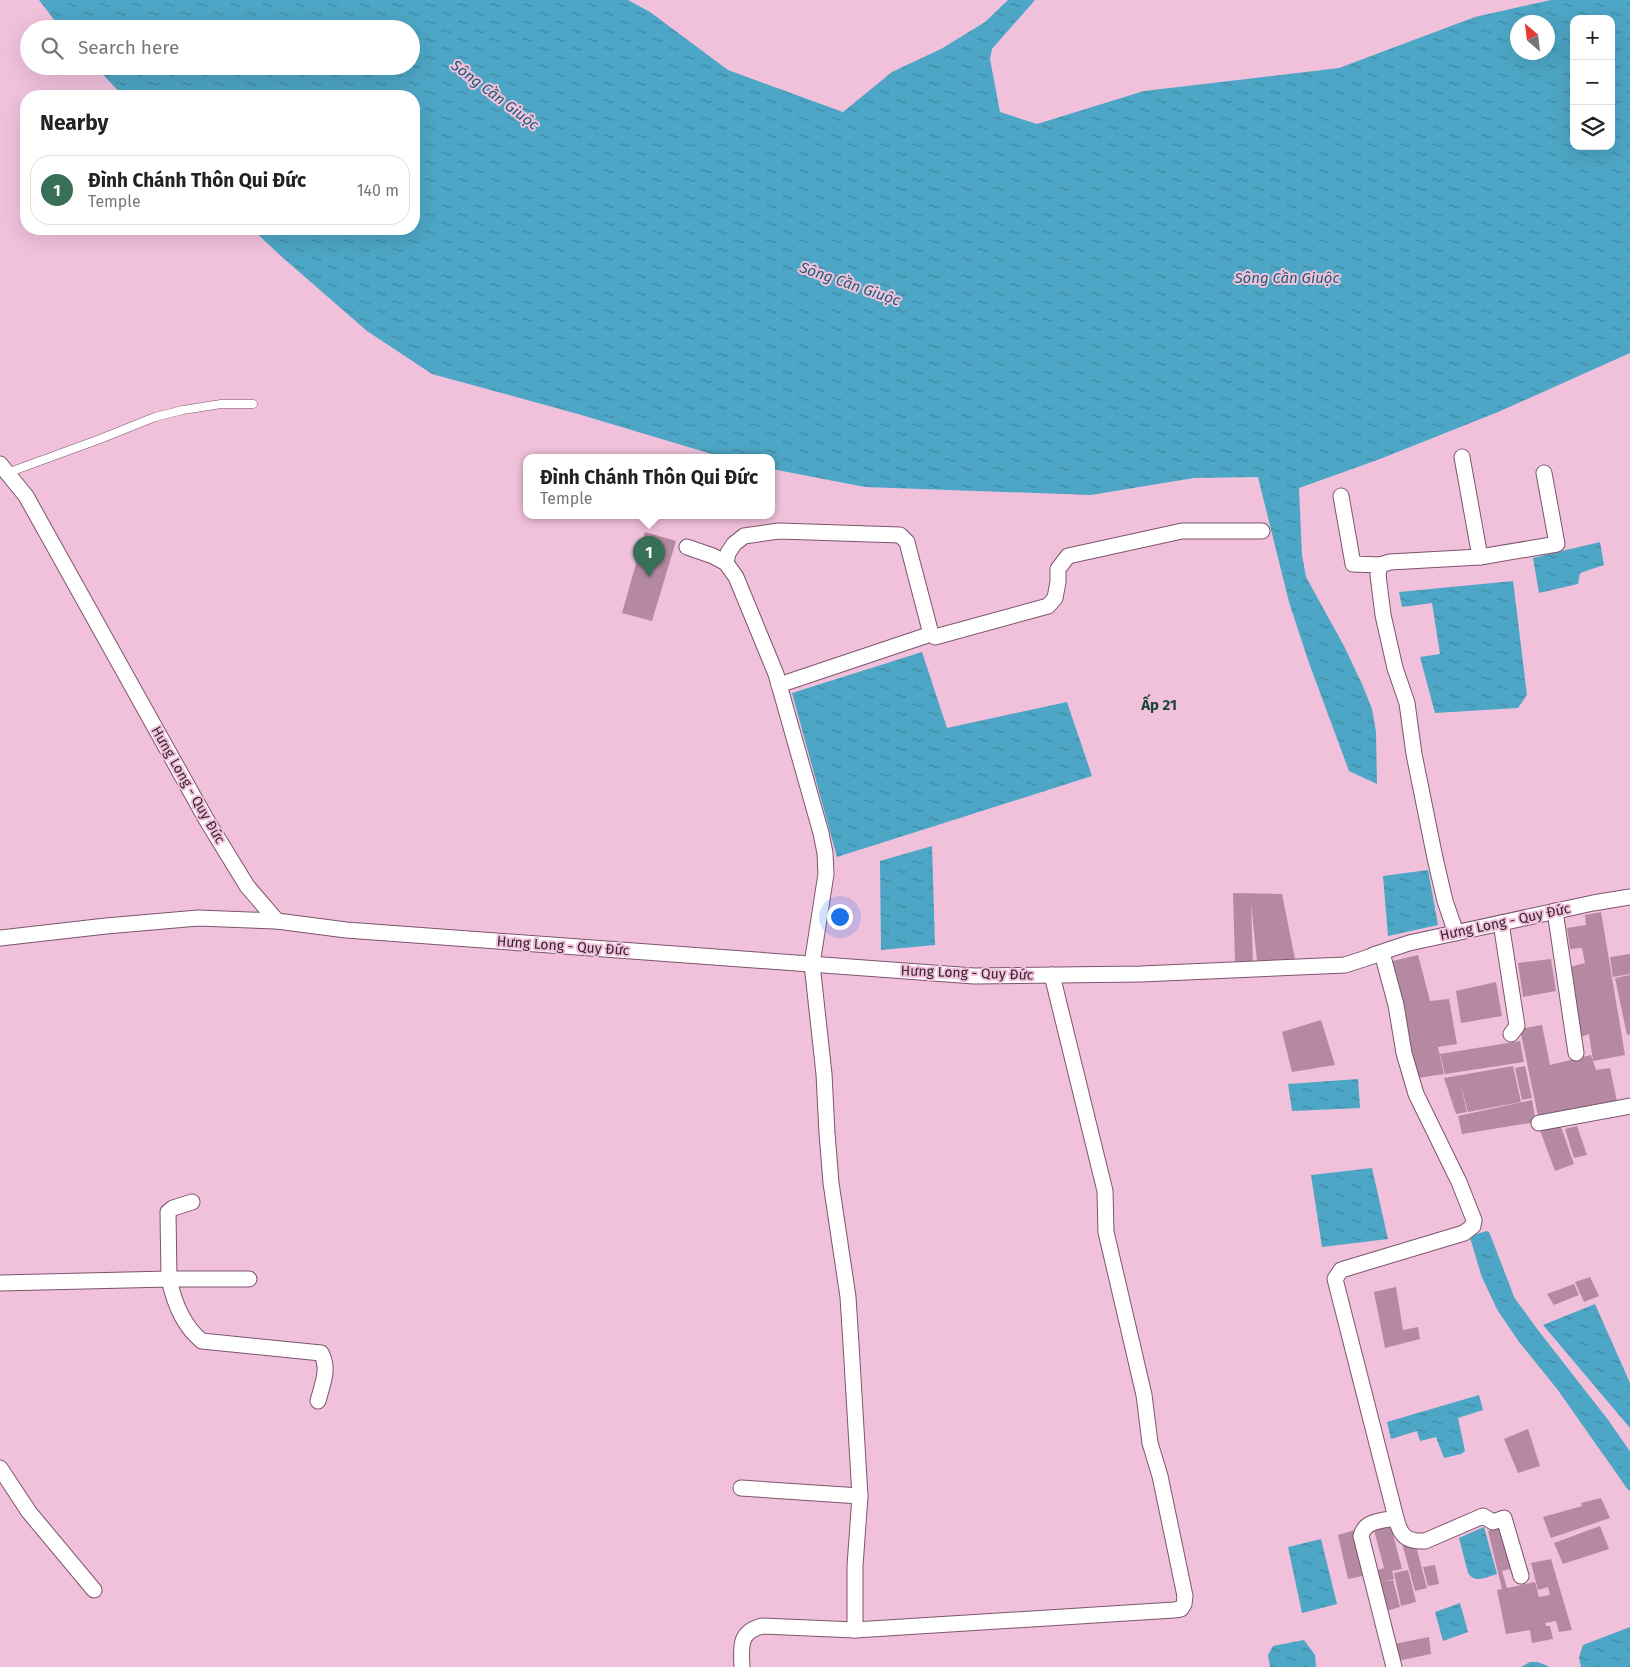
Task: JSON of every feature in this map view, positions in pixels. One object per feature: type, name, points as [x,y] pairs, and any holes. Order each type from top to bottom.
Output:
[{"type":"street","points":[[1462,457],[1480,557]]},
{"type":"street","name":"Hưng Long - Quy Đức","points":[[4,468],[26,496],[206,819],[247,886],[277,921],[346,930],[974,976],[1141,974],[1345,965],[1410,943],[1555,911],[1630,897]]},
{"type":"street","points":[[1341,496],[1353,564],[1380,565],[1390,562],[1480,557],[1557,544],[1544,473]]},
{"type":"street","points":[[726,563],[728,552],[744,536],[779,531],[900,535],[907,542],[931,634],[935,637],[1048,606],[1055,598],[1058,569],[1068,556],[1182,531],[1262,531]]},
{"type":"street","points":[[686,547],[713,556],[726,563],[736,577],[776,674],[825,853],[826,874],[812,964],[824,1074],[826,1133],[831,1183],[848,1298],[860,1496],[855,1566],[855,1630]]},
{"type":"street","points":[[1380,565],[1378,575],[1383,615],[1395,668],[1407,703],[1414,754],[1435,858],[1445,900],[1456,933]]},
{"type":"street","points":[[779,685],[931,634]]},
{"type":"street","points":[[1555,911],[1576,1053]]},
{"type":"street","points":[[0,938],[198,918],[277,921]]},
{"type":"street","points":[[1501,923],[1518,1026],[1511,1034]]},
{"type":"street","name":"Hưng Long - Quy Đức","points":[[1366,958],[1382,953]]},
{"type":"street","points":[[1382,953],[1396,1005],[1404,1053],[1416,1094],[1459,1182],[1474,1220],[1473,1226],[1464,1233],[1341,1270],[1335,1279],[1398,1527],[1409,1540],[1425,1541],[1483,1516],[1493,1522],[1504,1518],[1521,1576]]},
{"type":"street","points":[[742,1667],[742,1648],[746,1635],[752,1629],[762,1626],[855,1630],[1174,1610],[1181,1609],[1184,1604],[1185,1596],[1160,1476],[1150,1443],[1144,1395],[1106,1232],[1105,1191],[1052,975]]},
{"type":"street","points":[[1539,1123],[1630,1106]]},
{"type":"street","points":[[192,1202],[173,1208],[168,1212],[169,1280],[188,1328],[202,1341],[321,1353],[326,1362],[326,1369],[318,1401]]},
{"type":"street","points":[[0,1283],[248,1279]]},
{"type":"street","points":[[0,1468],[29,1512],[94,1590]]},
{"type":"street","points":[[741,1488],[860,1496]]},
{"type":"street","points":[[1394,1667],[1361,1536],[1365,1527],[1373,1522],[1396,1518]]},
{"type":"lane","points":[[4,468],[116,433],[155,417],[182,410],[221,404],[253,404]]},
{"type":"water","name":"Sông Cần Giuộc","points":[[39,0],[628,0],[650,12],[728,70],[843,112],[892,72],[941,49],[985,22],[1008,0],[1035,0],[992,49],[990,59],[1000,112],[1037,124],[1144,91],[1339,68],[1475,17],[1551,0],[1630,0],[1630,353],[1498,412],[1380,459],[1299,488],[1302,555],[1306,577],[1344,646],[1372,709],[1376,732],[1377,784],[1349,771],[1309,663],[1289,602],[1258,477],[1194,478],[1091,495],[865,487],[775,470],[775,454],[712,454],[578,414],[432,374],[367,331],[258,235],[420,235],[420,90],[117,90],[103,75],[420,75],[420,20],[54,20]]},
{"type":"water","points":[[1600,542],[1604,565],[1580,573],[1578,584],[1539,593],[1533,558]]},
{"type":"water","points":[[1513,581],[1527,695],[1518,708],[1435,713],[1420,657],[1440,654],[1432,603],[1402,607],[1399,592]]},
{"type":"water","points":[[922,652],[947,728],[1067,702],[1092,776],[837,857],[792,693]]},
{"type":"water","points":[[932,846],[935,945],[881,950],[880,861]]},
{"type":"water","points":[[1428,870],[1438,925],[1388,936],[1383,876]]},
{"type":"water","points":[[1358,1079],[1360,1108],[1292,1111],[1288,1084]]},
{"type":"water","points":[[1372,1168],[1388,1239],[1322,1247],[1311,1175]]},
{"type":"water","points":[[1487,1234],[1512,1299],[1630,1456],[1630,1488],[1559,1387],[1521,1340],[1500,1309],[1484,1275],[1473,1238]]},
{"type":"water","points":[[1595,1304],[1630,1383],[1630,1428],[1543,1325]]},
{"type":"water","points":[[1479,1395],[1483,1410],[1458,1418],[1465,1451],[1461,1454],[1444,1458],[1436,1437],[1420,1441],[1417,1431],[1391,1439],[1387,1422]]},
{"type":"water","points":[[1484,1527],[1497,1574],[1478,1579],[1468,1573],[1459,1538]]},
{"type":"water","points":[[1321,1539],[1337,1604],[1302,1613],[1288,1547]]},
{"type":"water","points":[[1460,1603],[1468,1632],[1443,1641],[1435,1612]]},
{"type":"water","points":[[1630,1627],[1630,1667],[1581,1667],[1579,1657],[1583,1645]]},
{"type":"water","points":[[1304,1640],[1315,1655],[1316,1667],[1270,1667],[1268,1655],[1273,1646]]},
{"type":"water","points":[[1530,1662],[1538,1662],[1550,1667],[1521,1667]]},
{"type":"building","points":[[645,532],[676,541],[652,621],[622,613]]},
{"type":"building","points":[[1233,893],[1282,894],[1295,959],[1257,961],[1251,903],[1253,963],[1235,961]]},
{"type":"building","points":[[1601,912],[1625,1055],[1593,1061],[1589,1034],[1578,1038],[1566,968],[1585,963],[1582,948],[1570,949],[1567,928],[1586,925],[1585,915]]},
{"type":"building","points":[[1630,954],[1630,974],[1613,977],[1610,957]]},
{"type":"building","points":[[1418,955],[1430,1001],[1449,999],[1457,1044],[1438,1047],[1444,1074],[1418,1078],[1392,961]]},
{"type":"building","points":[[1551,959],[1556,991],[1523,997],[1518,963]]},
{"type":"building","points":[[1630,975],[1630,1034],[1627,1035],[1615,978]]},
{"type":"building","points":[[1496,982],[1502,1016],[1461,1023],[1456,991]]},
{"type":"building","points":[[1321,1020],[1335,1065],[1292,1072],[1282,1032]]},
{"type":"building","points":[[1542,1025],[1550,1065],[1591,1055],[1596,1070],[1610,1068],[1618,1106],[1539,1121],[1520,1029]]},
{"type":"building","points":[[1520,1041],[1524,1062],[1445,1074],[1440,1054]]},
{"type":"building","points":[[1513,1066],[1521,1102],[1468,1112],[1460,1082],[1467,1112],[1456,1114],[1444,1078]]},
{"type":"building","points":[[1525,1066],[1532,1098],[1522,1100],[1515,1068]]},
{"type":"building","points":[[1532,1100],[1536,1122],[1462,1134],[1458,1116]]},
{"type":"building","points":[[1559,1121],[1574,1164],[1555,1171],[1538,1125]]},
{"type":"building","points":[[1577,1126],[1587,1155],[1574,1158],[1565,1129]]},
{"type":"building","points":[[1590,1277],[1599,1296],[1584,1302],[1575,1282]]},
{"type":"building","points":[[1574,1284],[1579,1295],[1554,1305],[1547,1294]]},
{"type":"building","points":[[1396,1287],[1403,1330],[1418,1327],[1420,1339],[1385,1348],[1374,1292]]},
{"type":"building","points":[[1528,1429],[1540,1466],[1518,1473],[1504,1439]]},
{"type":"building","points":[[1601,1498],[1610,1518],[1551,1538],[1543,1517],[1582,1506],[1581,1503]]},
{"type":"building","points":[[1391,1526],[1402,1569],[1392,1571],[1394,1579],[1380,1582],[1393,1580],[1400,1607],[1383,1612],[1374,1571],[1384,1568],[1374,1530]]},
{"type":"building","points":[[1600,1526],[1609,1549],[1563,1564],[1554,1543]]},
{"type":"building","points":[[1502,1527],[1514,1568],[1502,1571],[1507,1588],[1535,1582],[1539,1597],[1550,1595],[1548,1587],[1538,1590],[1531,1563],[1551,1559],[1572,1630],[1559,1632],[1556,1621],[1545,1623],[1546,1626],[1550,1626],[1553,1639],[1532,1643],[1530,1630],[1506,1634],[1497,1590],[1502,1589],[1488,1531]]},
{"type":"building","points":[[1355,1530],[1367,1575],[1348,1579],[1338,1535]]},
{"type":"building","points":[[1402,1543],[1416,1546],[1427,1588],[1415,1591]]},
{"type":"building","points":[[1435,1565],[1439,1584],[1428,1586],[1423,1567]]},
{"type":"building","points":[[1408,1570],[1416,1602],[1401,1606],[1394,1573]]},
{"type":"building","points":[[1429,1637],[1431,1654],[1397,1661],[1394,1644]]},
{"type":"waterway","points":[[1630,1456],[1512,1299],[1487,1234],[1473,1238],[1484,1275],[1500,1309],[1521,1340],[1559,1387],[1630,1488]]},
{"type":"place","name":"Đình Chánh Thôn Qui Đức","points":[[649,577]]},
{"type":"district","name":"Ấp 21","points":[[1159,705]]}]
